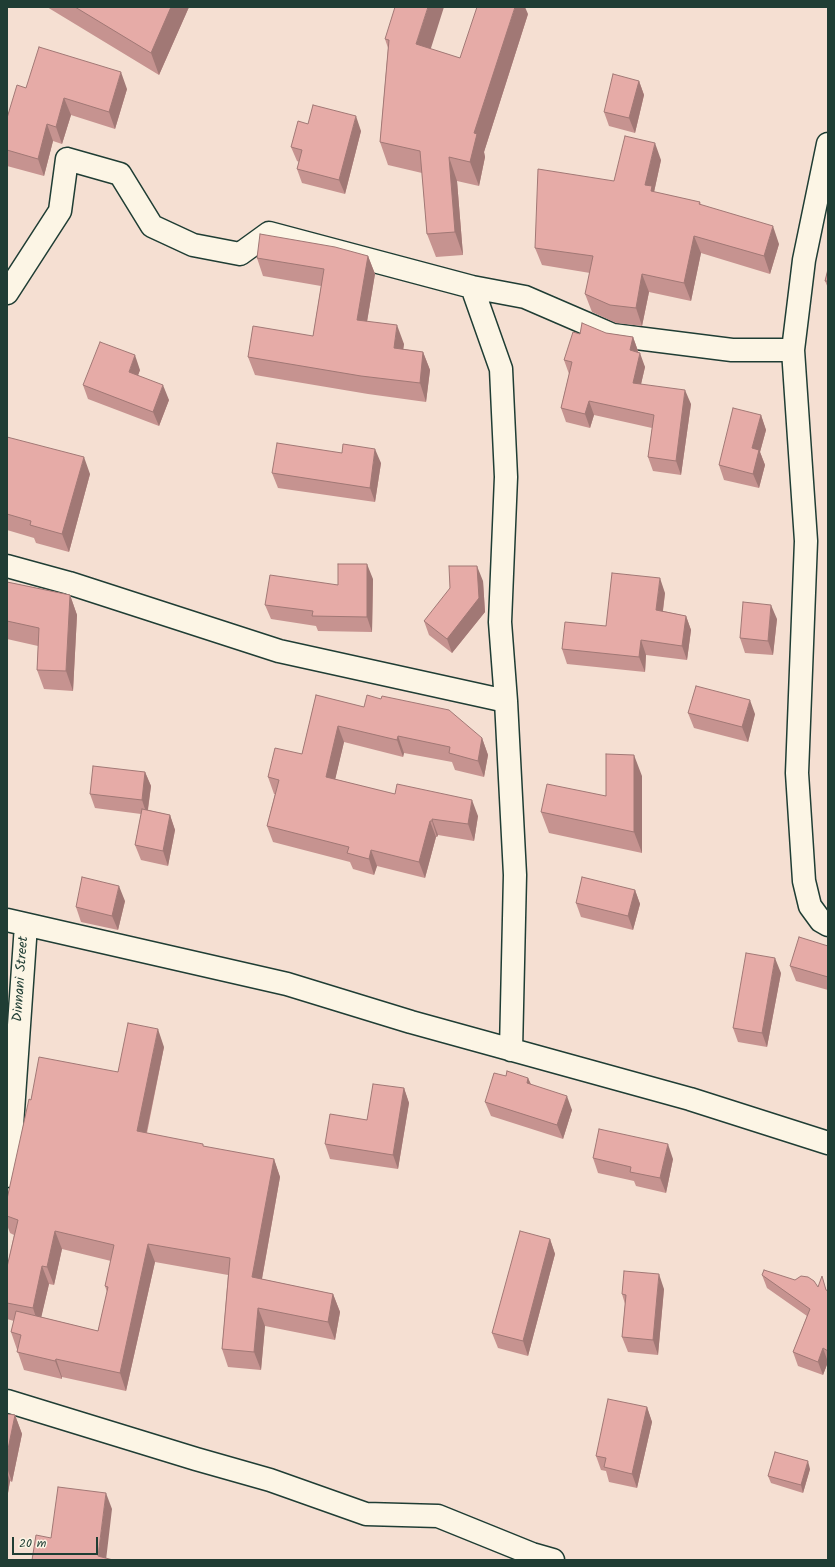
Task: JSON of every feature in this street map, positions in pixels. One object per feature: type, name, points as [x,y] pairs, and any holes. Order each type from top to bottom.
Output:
[{"type":"street","points":[[828,144],[804,260],[793,350],[806,541],[797,773],[804,880],[810,906],[821,921],[828,925]]},
{"type":"street","points":[[7,293],[60,211],[67,159],[120,174],[152,226],[194,245],[240,254],[269,233],[472,287],[525,297],[613,335],[732,350],[793,350]]},
{"type":"street","points":[[472,287],[501,369],[506,477],[500,622],[506,702],[515,875],[511,1050]]},
{"type":"street","points":[[7,566],[69,583],[279,651],[506,702]]},
{"type":"street","points":[[16,923],[287,984],[511,1050],[690,1099],[828,1143]]},
{"type":"street","name":"Dinnani Street","points":[[7,1176],[10,1154],[16,923]]},
{"type":"street","points":[[7,1400],[196,1459],[270,1480],[366,1514],[438,1516],[532,1554],[553,1560]]},
{"type":"building","points":[[75,7],[171,7],[151,53]]},
{"type":"building","points":[[395,7],[428,7],[416,44],[460,58],[477,7],[515,7],[474,133],[477,134],[470,162],[449,157],[455,232],[427,234],[420,151],[380,142],[389,40],[385,39]]},
{"type":"building","points":[[39,47],[121,72],[109,112],[64,98],[56,127],[47,124],[38,159],[7,150],[7,118],[17,85],[26,88]]},
{"type":"building","points":[[613,74],[639,81],[629,118],[604,112]]},
{"type":"building","points":[[313,105],[356,116],[339,180],[297,169],[302,150],[291,147],[298,121],[308,124]]},
{"type":"building","points":[[625,136],[655,143],[645,185],[652,186],[651,191],[700,202],[699,204],[773,226],[764,256],[694,236],[684,283],[642,274],[636,308],[610,305],[585,294],[593,256],[535,248],[538,169],[614,181]]},
{"type":"building","points":[[260,234],[335,247],[368,256],[357,320],[397,325],[394,348],[423,352],[420,383],[361,376],[248,357],[253,326],[313,336],[324,269],[257,258]]},
{"type":"building","points":[[828,269],[828,281],[825,281]]},
{"type":"building","points":[[582,323],[606,333],[633,337],[630,350],[640,353],[633,383],[685,390],[676,461],[648,457],[654,415],[589,401],[585,414],[561,408],[572,362],[564,360],[573,332],[580,334]]},
{"type":"building","points":[[100,342],[135,355],[129,372],[163,385],[153,412],[83,385]]},
{"type":"building","points":[[733,408],[761,415],[752,448],[759,450],[753,474],[719,465]]},
{"type":"building","points":[[7,437],[84,457],[62,534],[30,525],[31,521],[7,514]]},
{"type":"building","points":[[277,443],[342,453],[343,444],[375,449],[370,488],[272,473]]},
{"type":"building","points":[[338,564],[367,564],[367,617],[312,616],[313,611],[265,605],[270,575],[338,585]]},
{"type":"building","points":[[449,566],[477,566],[479,598],[447,639],[424,621],[450,588]]},
{"type":"building","points":[[612,573],[660,578],[656,610],[686,616],[682,646],[641,640],[639,657],[562,649],[565,622],[606,626]]},
{"type":"building","points":[[7,582],[70,595],[66,671],[37,670],[39,628],[7,621]]},
{"type":"building","points":[[743,602],[771,605],[768,641],[740,638]]},
{"type":"building","points":[[696,686],[750,700],[742,727],[688,713]]},
{"type":"building","points":[[316,695],[364,707],[367,695],[381,699],[382,696],[449,710],[482,738],[478,761],[449,753],[450,747],[398,736],[397,740],[338,726],[326,777],[395,794],[397,784],[472,800],[468,824],[432,819],[432,821],[430,821],[419,862],[371,850],[369,859],[347,853],[349,847],[267,826],[279,780],[268,777],[275,748],[302,754]]},
{"type":"building","points":[[606,754],[634,755],[634,832],[541,812],[547,784],[606,796]]},
{"type":"building","points":[[93,766],[145,772],[142,800],[90,794]]},
{"type":"building","points":[[142,809],[170,815],[163,851],[135,845]]},
{"type":"building","points":[[82,877],[119,886],[112,916],[76,907]]},
{"type":"building","points":[[582,877],[635,890],[628,916],[576,903]]},
{"type":"building","points":[[799,937],[828,946],[828,977],[790,966]]},
{"type":"building","points":[[746,953],[775,958],[762,1033],[733,1028]]},
{"type":"building","points":[[128,1023],[158,1029],[137,1131],[203,1144],[203,1146],[274,1159],[252,1277],[333,1294],[328,1322],[258,1308],[254,1352],[222,1349],[230,1258],[148,1244],[120,1373],[56,1359],[55,1361],[17,1352],[21,1335],[11,1332],[16,1311],[98,1331],[108,1287],[105,1286],[114,1245],[55,1231],[47,1267],[42,1266],[33,1308],[7,1303],[7,1267],[18,1220],[7,1216],[7,1199],[29,1099],[31,1100],[39,1057],[118,1072]]},
{"type":"building","points":[[507,1071],[528,1078],[527,1083],[567,1096],[557,1125],[485,1102],[494,1073],[506,1076]]},
{"type":"building","points":[[373,1084],[404,1088],[393,1155],[325,1144],[330,1114],[367,1120]]},
{"type":"building","points":[[599,1129],[668,1144],[660,1178],[630,1172],[631,1167],[593,1158]]},
{"type":"building","points":[[520,1231],[550,1239],[523,1341],[492,1333]]},
{"type":"building","points":[[764,1270],[795,1280],[801,1276],[808,1277],[814,1281],[818,1287],[822,1276],[826,1290],[828,1291],[828,1351],[823,1348],[818,1362],[793,1352],[810,1309],[762,1275]]},
{"type":"building","points":[[624,1271],[659,1274],[653,1340],[622,1337],[626,1295],[622,1294]]},
{"type":"building","points":[[608,1399],[647,1407],[632,1474],[604,1467],[606,1458],[596,1456]]},
{"type":"building","points":[[7,1414],[15,1415],[7,1454]]},
{"type":"building","points":[[775,1452],[808,1461],[801,1485],[768,1476]]},
{"type":"building","points":[[58,1487],[106,1493],[98,1556],[113,1560],[32,1560],[36,1535],[51,1538]]}]
